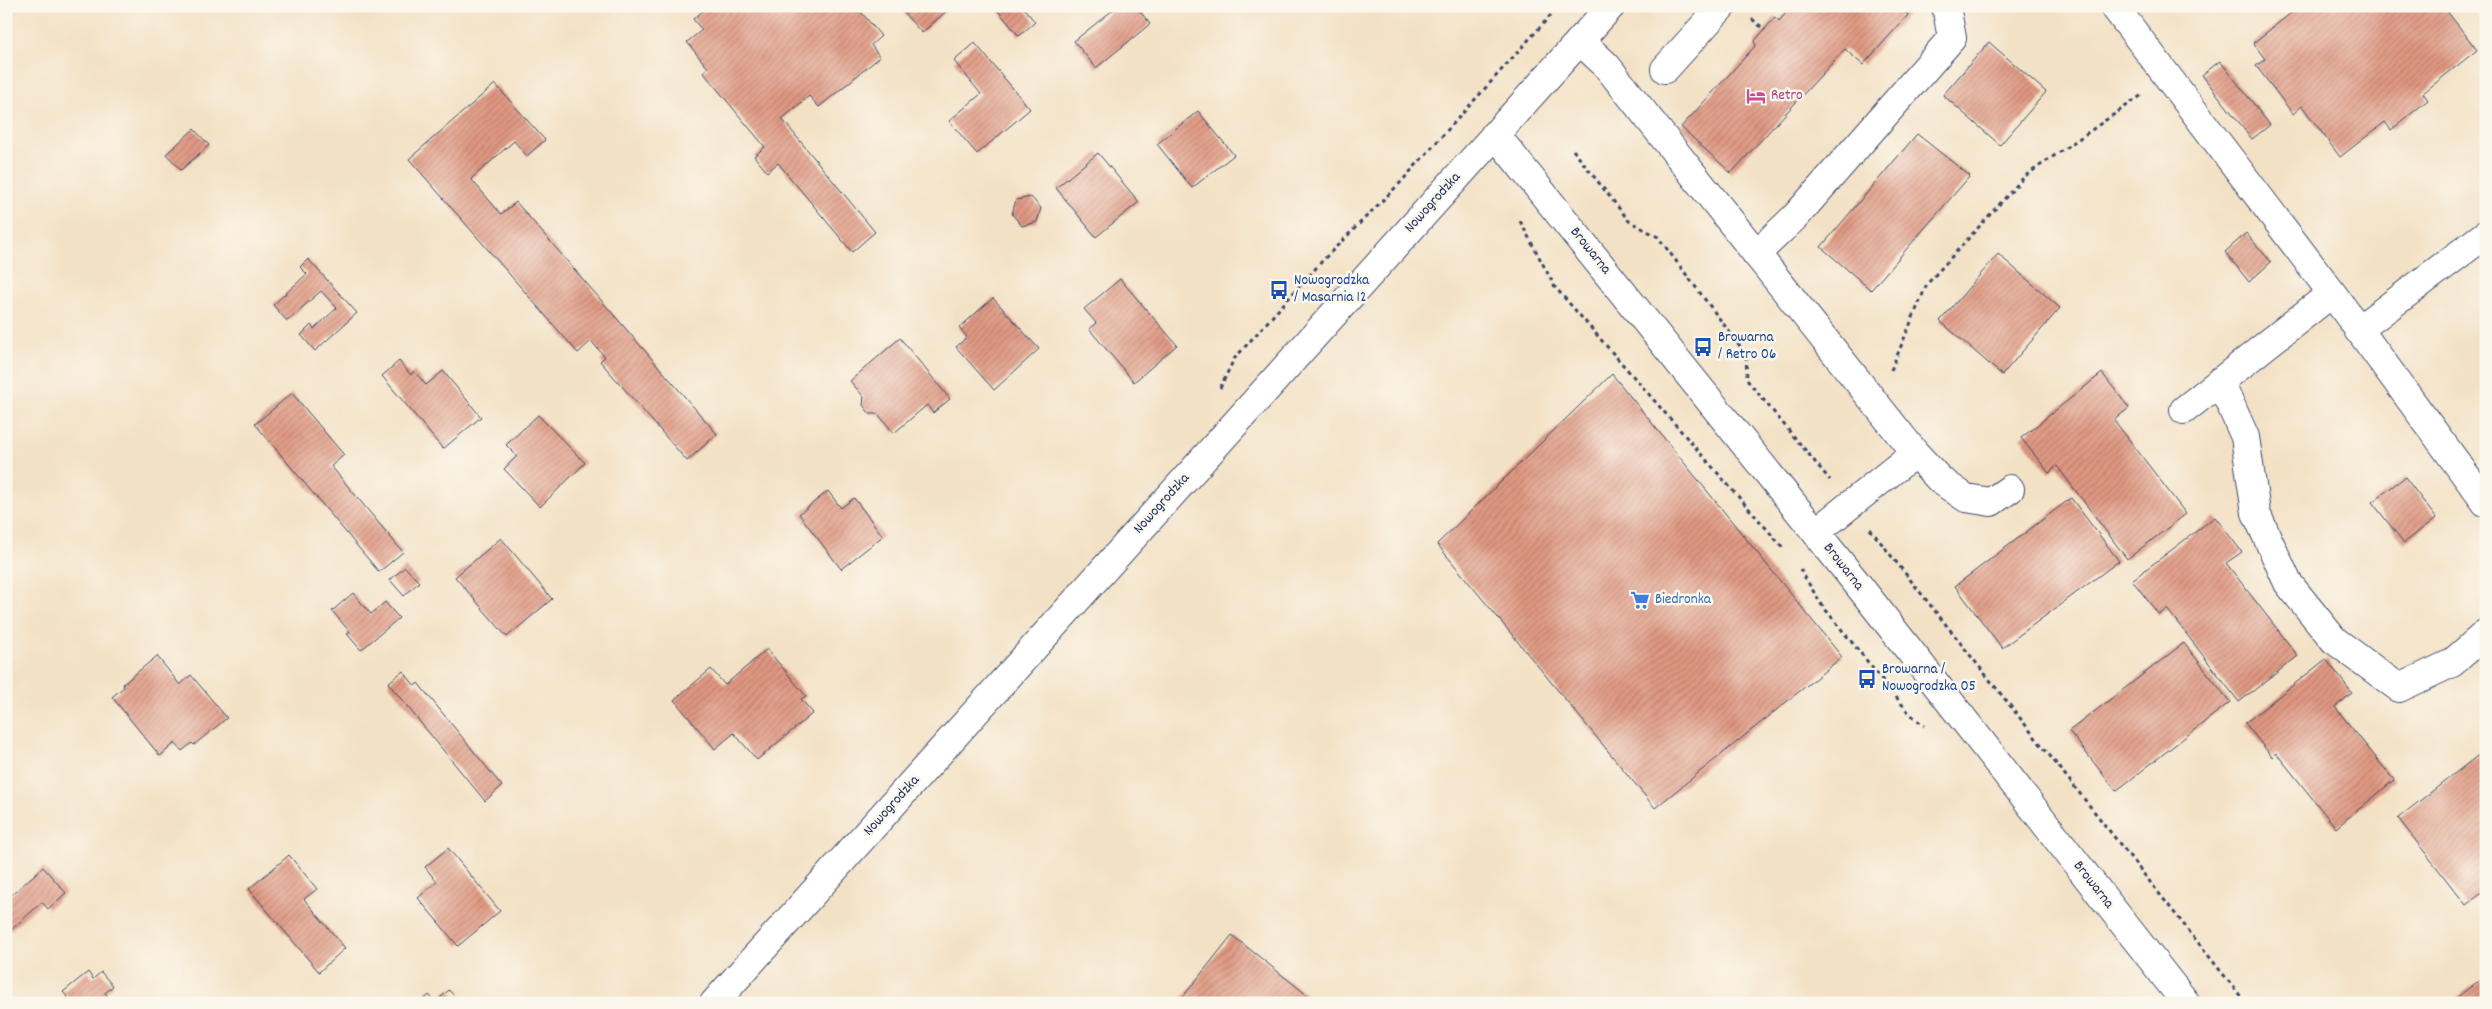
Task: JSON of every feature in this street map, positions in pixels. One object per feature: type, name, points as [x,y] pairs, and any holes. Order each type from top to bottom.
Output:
[{"type":"street","name":"Nowogrodzka","points":[[714,1003],[1611,6]]},
{"type":"street","points":[[1665,69],[1722,6]]},
{"type":"street","points":[[1756,254],[1796,216],[1952,38],[1946,6]]},
{"type":"street","points":[[2114,6],[2332,292],[2486,503]]},
{"type":"street","points":[[1580,41],[1606,65],[1865,392],[1915,453],[1940,480],[1966,498],[1991,502],[2010,489]]},
{"type":"street","name":"Browarna","points":[[1495,134],[1816,532],[2186,1003]]},
{"type":"street","points":[[2358,330],[2486,234]]},
{"type":"street","points":[[2184,410],[2332,292]]},
{"type":"street","points":[[2220,381],[2246,437],[2256,513],[2288,583],[2334,640],[2399,688],[2452,663],[2486,633]]},
{"type":"street","points":[[1816,532],[1915,453]]},
{"type":"path","points":[[1865,392],[1887,378],[1927,284],[2026,176],[2136,99],[2167,74]]},
{"type":"path","points":[[1573,150],[1629,221],[1658,237],[1746,354],[1747,380],[1851,505],[2246,1003]]},
{"type":"path","points":[[1515,212],[1555,287],[1791,557]]},
{"type":"path","points":[[1797,565],[1822,604],[1909,713],[1927,729]]},
{"type":"building","points":[[709,6],[856,6],[881,36],[871,45],[880,57],[819,107],[809,96],[782,119],[875,232],[852,252],[778,163],[767,172],[754,156],[765,147],[703,72],[708,68],[687,42],[702,30],[693,19]]},
{"type":"building","points":[[908,6],[952,6],[922,33],[902,11]]},
{"type":"building","points":[[994,6],[1022,6],[1035,22],[1019,36]]},
{"type":"building","points":[[1118,6],[1136,6],[1150,24],[1096,68],[1074,41]]},
{"type":"building","name":"Retro","points":[[1792,6],[1899,6],[1908,15],[1863,65],[1845,49],[1731,173],[1681,127],[1756,45],[1754,42],[1775,17],[1779,21]]},
{"type":"building","points":[[2300,6],[2443,6],[2477,50],[2423,93],[2428,100],[2391,130],[2385,122],[2340,157],[2302,106],[2293,114],[2256,66],[2265,59],[2253,43]]},
{"type":"building","points":[[1989,42],[2046,92],[2000,145],[1943,95]]},
{"type":"building","points":[[975,43],[1030,109],[977,154],[949,121],[981,94],[954,61]]},
{"type":"building","points":[[2220,61],[2270,125],[2252,139],[2202,75]]},
{"type":"building","points":[[495,84],[545,140],[527,156],[514,141],[471,179],[501,214],[516,202],[717,434],[687,461],[600,361],[605,357],[591,341],[578,353],[409,159]]},
{"type":"building","points":[[1198,111],[1234,155],[1192,188],[1157,144]]},
{"type":"building","points":[[194,129],[209,145],[181,170],[166,154]]},
{"type":"building","points":[[1917,134],[1970,176],[1871,290],[1821,247]]},
{"type":"building","points":[[1098,153],[1139,202],[1096,237],[1056,188]]},
{"type":"building","points":[[1031,197],[1041,208],[1037,222],[1022,226],[1012,214],[1016,200]]},
{"type":"building","points":[[2246,233],[2271,262],[2249,282],[2225,252]]},
{"type":"building","points":[[1998,254],[2060,308],[2002,375],[1940,321]]},
{"type":"building","points":[[308,259],[357,313],[315,351],[301,335],[311,325],[314,329],[337,308],[321,291],[287,321],[273,305],[307,274],[300,267]]},
{"type":"building","points":[[1120,279],[1177,345],[1134,382],[1089,329],[1096,323],[1084,309]]},
{"type":"building","points":[[993,298],[1039,349],[994,390],[956,347],[967,337],[959,328]]},
{"type":"building","points":[[900,338],[950,399],[933,413],[927,405],[894,433],[878,414],[870,414],[863,405],[864,397],[850,381]]},
{"type":"building","points":[[399,361],[411,375],[414,371],[426,385],[443,371],[481,417],[443,449],[382,376]]},
{"type":"building","points":[[2102,373],[2129,408],[2114,420],[2186,514],[2127,559],[2057,466],[2049,473],[2021,438]]},
{"type":"building","name":"Biedronka","points":[[1612,374],[1842,657],[1655,808],[1437,544]]},
{"type":"building","points":[[292,393],[344,455],[331,466],[403,552],[379,572],[255,424]]},
{"type":"building","points":[[538,415],[585,463],[540,507],[504,469],[517,456],[506,445]]},
{"type":"building","points":[[2405,477],[2436,518],[2404,543],[2372,502]]},
{"type":"building","points":[[828,491],[841,508],[854,498],[883,536],[841,569],[799,514]]},
{"type":"building","points":[[2071,498],[2119,561],[2002,648],[1955,586]]},
{"type":"building","points":[[2215,517],[2242,552],[2226,563],[2298,656],[2239,702],[2167,609],[2159,615],[2132,580]]},
{"type":"building","points":[[501,538],[552,599],[507,637],[455,577]]},
{"type":"building","points":[[405,567],[419,582],[404,596],[390,580]]},
{"type":"building","points":[[353,593],[371,614],[385,602],[399,618],[361,650],[347,634],[350,632],[332,611]]},
{"type":"building","points":[[2184,643],[2230,702],[2116,791],[2069,731]]},
{"type":"building","points":[[767,649],[806,696],[801,699],[813,713],[757,760],[734,733],[715,749],[674,700],[711,669],[725,685]]},
{"type":"building","points":[[157,656],[180,685],[191,675],[227,718],[194,745],[192,743],[182,751],[175,743],[160,756],[112,697],[124,687],[123,684]]},
{"type":"building","points":[[2326,659],[2352,693],[2335,707],[2394,780],[2336,828],[2276,753],[2272,757],[2245,723]]},
{"type":"building","points":[[403,671],[415,686],[418,683],[502,786],[485,801],[388,683]]},
{"type":"building","points":[[2486,749],[2486,890],[2466,905],[2398,818]]},
{"type":"building","points":[[448,848],[500,911],[458,946],[418,898],[437,882],[425,867]]},
{"type":"building","points":[[289,855],[317,889],[304,899],[345,948],[319,972],[249,889]]},
{"type":"building","points":[[43,867],[66,893],[48,909],[42,902],[11,930],[6,926],[6,900]]},
{"type":"building","points":[[1232,935],[1317,1003],[1178,1003]]},
{"type":"building","points":[[88,972],[93,979],[101,972],[113,986],[105,993],[113,1003],[72,1003],[63,992]]},
{"type":"building","points":[[2486,975],[2486,1003],[2458,1003],[2455,999]]},
{"type":"building","points":[[449,990],[460,1003],[420,1003],[429,995],[435,1002]]},
{"type":"place","name":"Retro","points":[[1756,96]]},
{"type":"place","name":"Nowogrodzka / Masarnia 12","points":[[1279,290]]},
{"type":"place","name":"Browarna / Retro 06","points":[[1703,347]]},
{"type":"place","name":"Biedronka","points":[[1640,600]]},
{"type":"place","name":"Browarna / Nowogrodzka 05","points":[[1867,679]]}]
